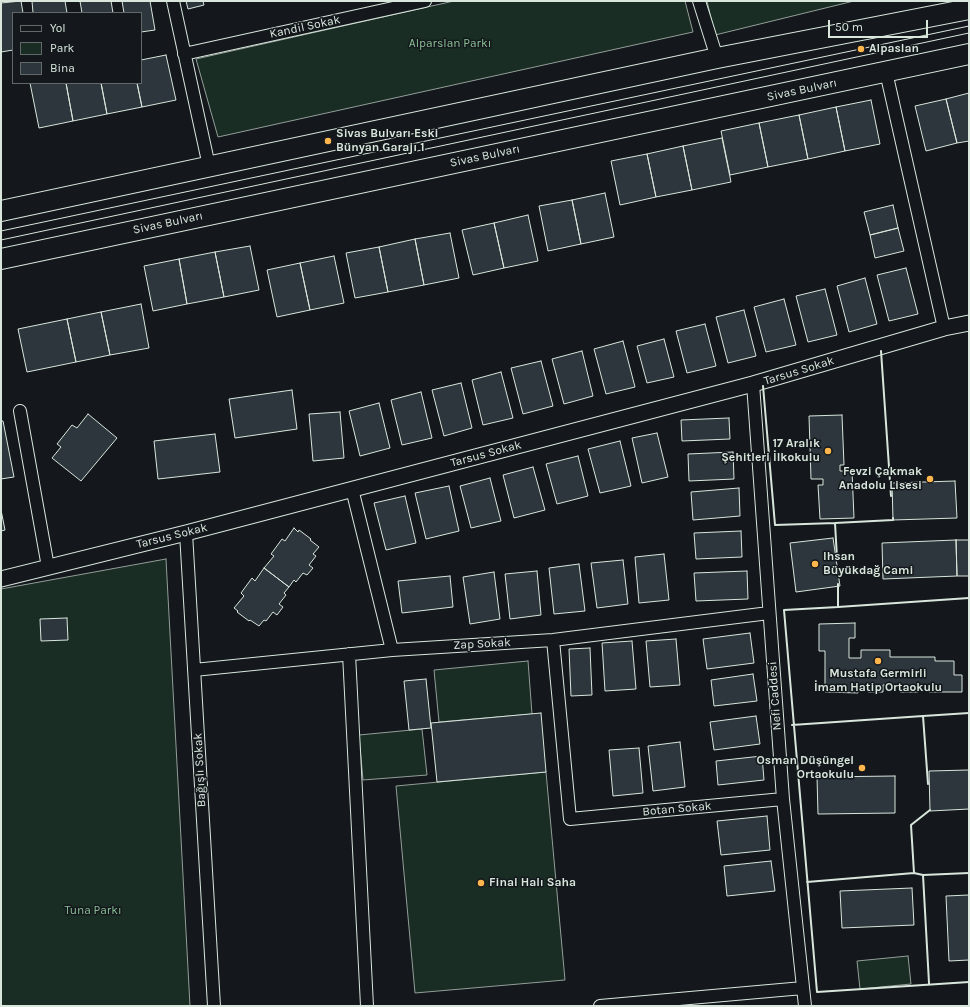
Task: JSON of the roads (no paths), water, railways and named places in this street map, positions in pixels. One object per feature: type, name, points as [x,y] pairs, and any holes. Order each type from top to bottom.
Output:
[{"type":"highway","points":[[1,211],[717,58],[969,9]]},
{"type":"highway","name":"Sivas Bulvarı","points":[[1,259],[969,54]]},
{"type":"highway","points":[[1,275],[32,252]]},
{"type":"street","points":[[173,1],[209,166]]},
{"type":"street","name":"Kandil Sokak","points":[[184,54],[425,1]]},
{"type":"street","points":[[700,1],[717,58]]},
{"type":"street","points":[[886,72],[944,328]]},
{"type":"street","name":"Tarsus Sokak","points":[[1,579],[186,533],[753,384],[944,328],[969,323]]},
{"type":"street","name":"Nefi Caddesi","points":[[753,384],[783,799],[805,1006]]},
{"type":"street","points":[[20,411],[48,568]]},
{"type":"street","points":[[352,489],[392,650]]},
{"type":"street","name":"Bağışlı Sokak","points":[[186,533],[214,1006]]},
{"type":"street","name":"Zap Sokak","points":[[194,670],[392,650],[553,640],[769,613]]},
{"type":"street","name":"Botan Sokak","points":[[553,640],[570,819],[783,799]]},
{"type":"street","points":[[348,654],[367,1006]]},
{"type":"street","points":[[600,1006],[804,988]]},
{"type":"tram line","points":[[1,231],[969,26]]},
{"type":"tram line","points":[[1,240],[969,33]]},
{"type":"place","name":"Alpaslan","points":[[861,49]]},
{"type":"place","name":"Sivas Bulvarı Eski Bünyan Garajı 1","points":[[328,141]]},
{"type":"place","name":"17 Aralık Şehitleri İlkokulu","points":[[828,451]]},
{"type":"place","name":"Fevzi Çakmak Anadolu Lisesi","points":[[930,479]]},
{"type":"place","name":"Ihsan Büyükdağ Cami","points":[[815,564]]},
{"type":"place","name":"Mustafa Germirli İmam Hatip Ortaokulu","points":[[878,661]]},
{"type":"place","name":"Osman Düşüngel Ortaokulu","points":[[862,768]]},
{"type":"place","name":"Final Halı Saha","points":[[481,883]]},
{"type":"park label","name":"Alparslan Parkı","points":[[450,44]]},
{"type":"park label","name":"Tuna Parkı","points":[[93,911]]}]
